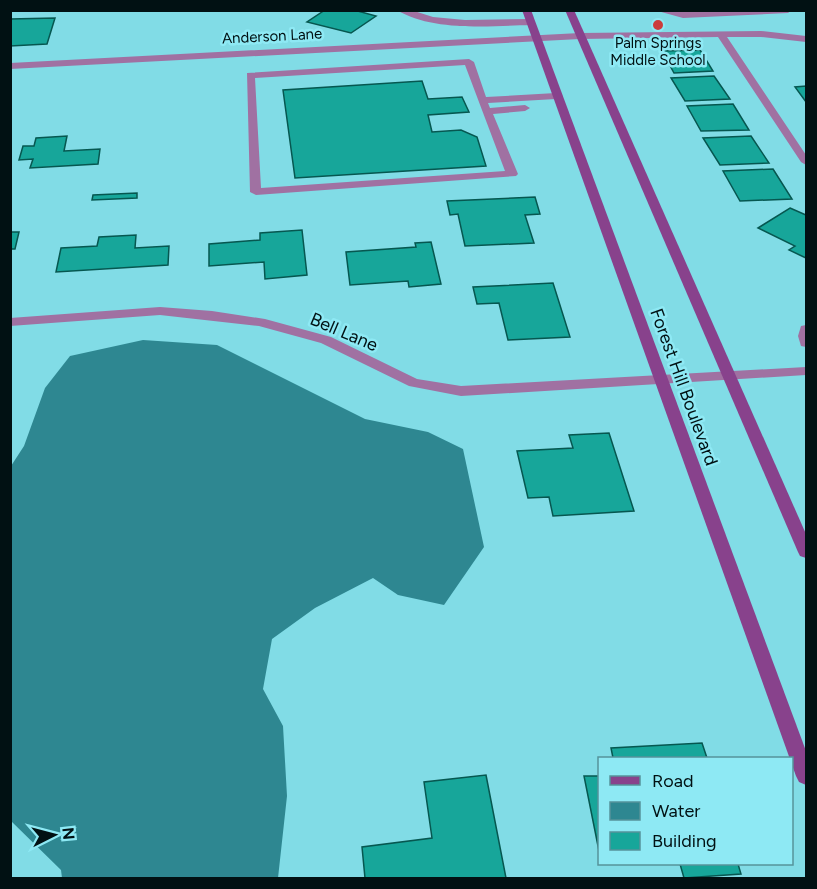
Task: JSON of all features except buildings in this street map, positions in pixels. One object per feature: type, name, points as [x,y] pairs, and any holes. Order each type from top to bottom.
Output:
[{"type":"main road","name":"Forest Hill Boulevard","points":[[526,10],[807,776]]},
{"type":"main road","points":[[569,10],[807,552]]},
{"type":"street","points":[[400,10],[454,24],[531,22]]},
{"type":"street","points":[[657,10],[683,15],[788,10]]},
{"type":"street","points":[[721,34],[807,162]]},
{"type":"street","name":"Anderson Lane","points":[[10,66],[492,40],[703,40],[721,34],[761,34],[807,39]]},
{"type":"street","points":[[469,62],[482,100],[512,174],[256,192],[250,75],[469,62]]},
{"type":"street","points":[[482,100],[558,100]]},
{"type":"street","points":[[486,111],[558,100]]},
{"type":"street","name":"Bell Lane","points":[[10,322],[160,311],[250,320],[326,340],[414,383],[461,391],[807,371]]},
{"type":"street","points":[[807,329],[805,336],[807,343]]},
{"type":"water","points":[[143,340],[217,345],[365,419],[428,432],[463,449],[484,547],[444,605],[398,595],[373,578],[315,608],[272,639],[263,689],[283,726],[287,796],[278,878],[62,878],[61,870],[11,821],[11,466],[24,446],[45,388],[70,356]]},
{"type":"place","name":"Palm Springs Middle School","points":[[658,25]]}]
